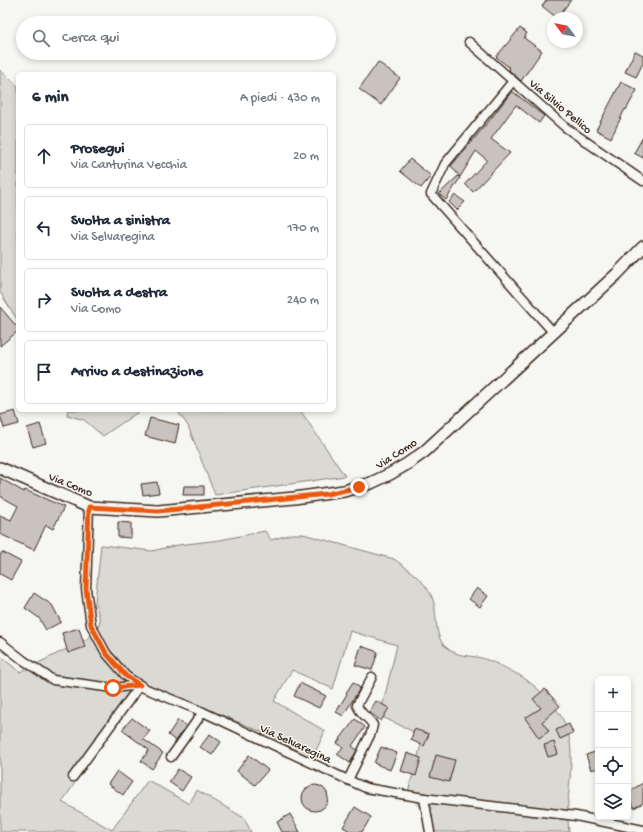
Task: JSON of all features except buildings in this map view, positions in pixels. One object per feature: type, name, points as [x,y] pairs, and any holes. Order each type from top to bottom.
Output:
[{"type":"main road","name":"Via Como","points":[[0,468],[89,507],[158,511],[327,494],[344,491],[371,483],[407,464],[424,452],[617,274],[643,247]]},
{"type":"street","name":"Via Silvio Pellico","points":[[469,42],[565,128],[643,181]]},
{"type":"street","points":[[513,81],[445,164],[431,194],[553,332]]},
{"type":"street","name":"Via Selvaregina","points":[[89,507],[86,589],[91,625],[106,653],[126,676],[150,691],[203,712],[366,788],[424,798],[576,816],[643,830]]},
{"type":"street","points":[[0,642],[23,660],[53,680],[113,688],[140,685]]},
{"type":"street","points":[[348,780],[371,733],[373,725],[370,720],[359,710],[357,705],[372,677]]},
{"type":"street","points":[[73,776],[140,685]]},
{"type":"street","points":[[171,757],[203,712]]},
{"type":"street","points":[[424,798],[430,832]]},
{"type":"shaded area","points":[[0,70],[16,84],[16,318],[0,292]]},
{"type":"shaded area","points":[[68,412],[138,412],[103,436],[84,420],[67,415]]},
{"type":"shaded area","points":[[178,412],[301,412],[345,476],[215,495],[188,426]]},
{"type":"shaded area","points":[[265,531],[271,540],[291,534],[303,534],[394,559],[417,577],[427,588],[433,600],[440,638],[447,648],[455,653],[481,658],[502,666],[527,680],[546,697],[557,709],[564,721],[568,734],[571,759],[568,810],[569,832],[430,832],[428,820],[408,792],[423,738],[380,716],[397,645],[350,631],[333,689],[292,670],[274,701],[325,731],[312,759],[269,735],[138,680],[108,734],[62,802],[112,830],[148,780],[189,804],[197,790],[244,818],[251,832],[0,832],[0,656],[20,672],[87,639],[99,625],[100,620],[95,602],[101,545],[152,551],[178,545],[220,540]]},
{"type":"route","points":[[113,688],[140,685],[126,676],[106,653],[91,625],[86,589],[89,507],[158,511],[327,494],[359,487]]}]
